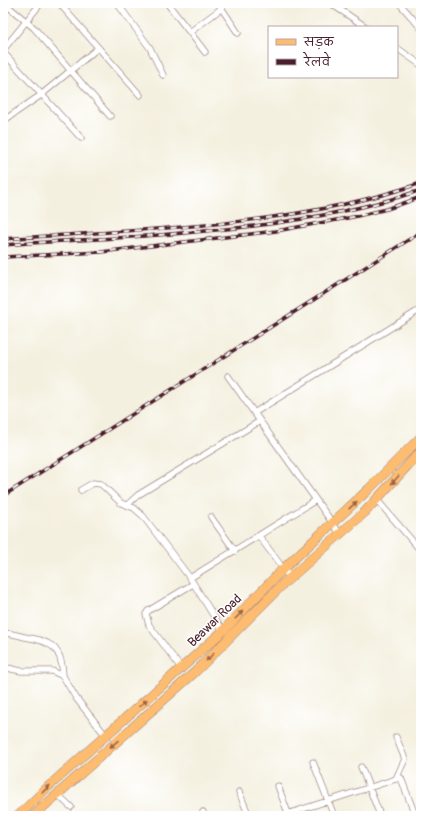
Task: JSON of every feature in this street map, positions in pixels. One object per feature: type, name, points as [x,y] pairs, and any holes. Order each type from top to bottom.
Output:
[{"type":"main road","name":"Beawar Road","points":[[21,815],[48,787],[223,631],[283,569],[370,490],[421,437]]},
{"type":"main road","name":"Beawar Road","points":[[33,816],[165,701],[290,578],[340,535],[377,500],[421,451]]},
{"type":"street","points":[[4,3],[26,22],[71,70],[110,116]]},
{"type":"street","points":[[41,3],[3,51],[81,138]]},
{"type":"street","points":[[117,3],[150,48],[163,75]]},
{"type":"street","points":[[167,3],[205,52]]},
{"type":"street","points":[[218,3],[238,33]]},
{"type":"street","points":[[330,3],[340,6],[365,26]]},
{"type":"street","points":[[61,4],[140,95]]},
{"type":"street","points":[[402,4],[421,28]]},
{"type":"street","points":[[190,32],[222,8]]},
{"type":"street","points":[[3,121],[41,95],[98,48]]},
{"type":"street","points":[[398,49],[421,65]]},
{"type":"street","points":[[254,413],[421,309]]},
{"type":"street","points":[[228,376],[340,535]]},
{"type":"street","points":[[127,505],[138,495],[260,421]]},
{"type":"street","points":[[81,490],[89,484],[96,482],[121,503],[127,505],[143,516],[191,581],[223,631]]},
{"type":"street","points":[[181,668],[149,625],[146,614],[148,611],[235,551],[316,500]]},
{"type":"street","points":[[377,500],[421,551]]},
{"type":"street","points":[[211,517],[235,551]]},
{"type":"street","points":[[259,536],[290,578]]},
{"type":"street","points":[[3,633],[35,638],[49,643],[58,650],[63,664],[63,676],[76,698],[106,736]]},
{"type":"street","points":[[3,667],[21,671],[52,671],[63,676]]},
{"type":"street","points":[[396,737],[405,760],[396,779]]},
{"type":"street","points":[[313,762],[334,816]]},
{"type":"street","points":[[361,767],[380,814]]},
{"type":"street","points":[[281,816],[289,815],[401,778],[416,815],[421,814]]},
{"type":"street","points":[[278,786],[289,815]]},
{"type":"street","points":[[239,792],[249,816]]},
{"type":"street","points":[[57,794],[71,807]]},
{"type":"railway","points":[[3,239],[161,229],[267,218],[371,198],[421,183]]},
{"type":"railway","points":[[3,245],[161,235],[268,224],[320,216],[372,205],[421,190]]},
{"type":"railway","points":[[3,257],[101,252],[276,231],[353,217],[387,209],[421,197]]},
{"type":"railway","points":[[3,496],[421,232]]}]
